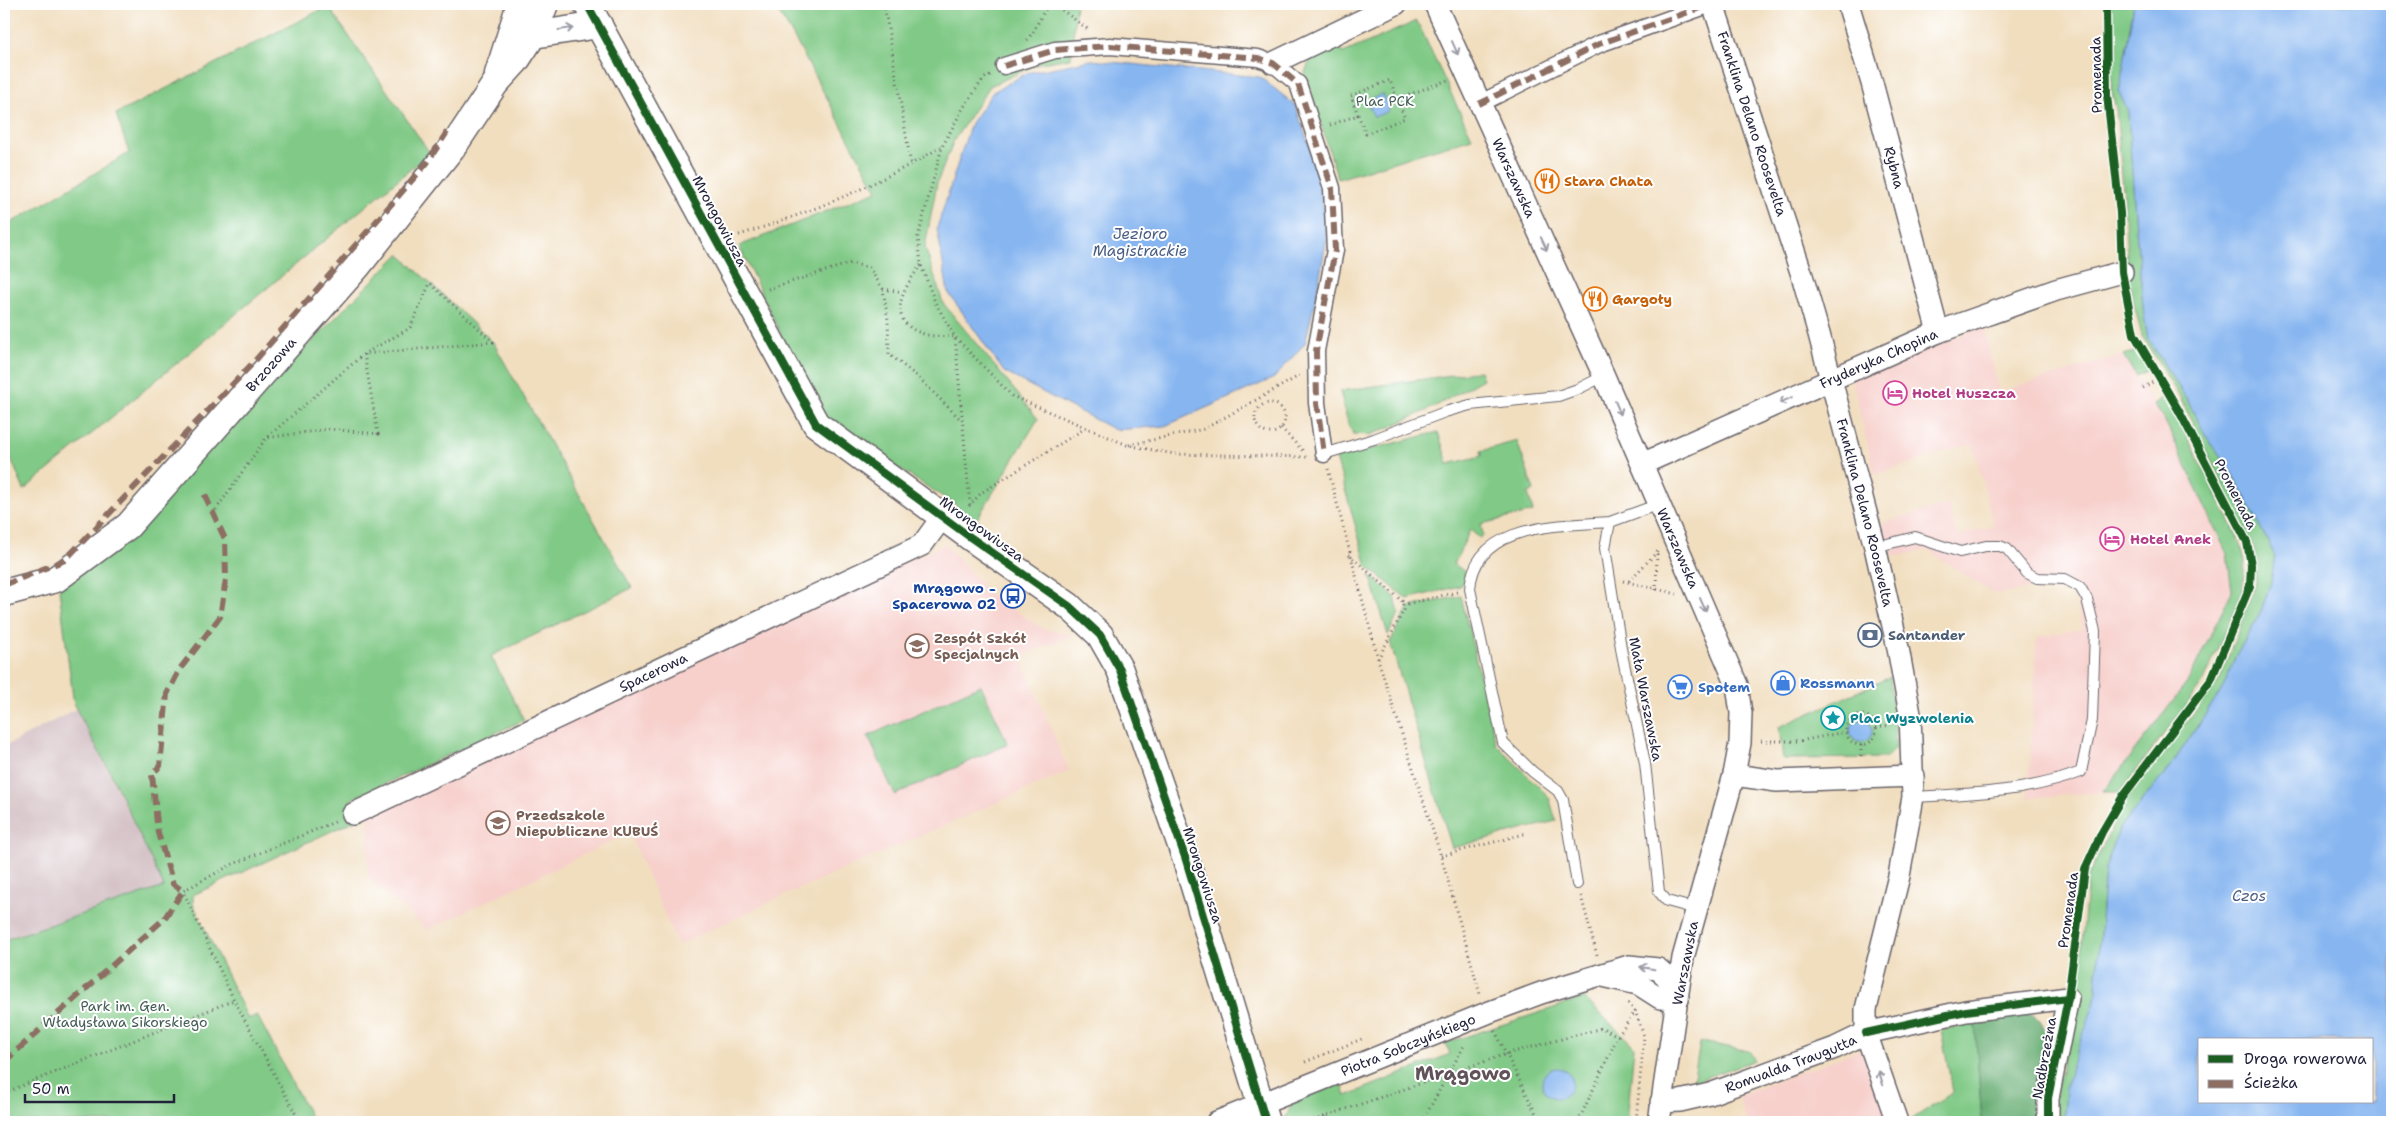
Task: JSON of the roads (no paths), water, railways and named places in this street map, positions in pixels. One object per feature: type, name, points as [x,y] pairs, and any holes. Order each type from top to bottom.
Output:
[{"type":"street","name":"Brzozowa","points":[[495,84],[502,56],[520,4]]},
{"type":"street","name":"Brzozowa","points":[[4,593],[56,579],[128,526],[356,267],[455,144],[495,84],[516,61],[533,35],[545,4]]},
{"type":"street","points":[[1272,63],[1396,4]]},
{"type":"street","name":"Warszawska","points":[[1435,4],[1604,376],[1737,685],[1741,713],[1740,743],[1734,775],[1683,958],[1660,1112]]},
{"type":"street","points":[[1479,104],[1599,44],[1712,4]]},
{"type":"street","name":"Franklina Delano Roosevelta","points":[[1712,4],[1801,272],[1876,547],[1910,714],[1914,776],[1913,797],[1899,876],[1866,1009],[1866,1033],[1897,1122]]},
{"type":"street","name":"Rybna","points":[[1848,4],[1872,83],[1938,332]]},
{"type":"street","points":[[533,35],[593,14]]},
{"type":"street","name":"Mrongowiusza","points":[[593,14],[816,424],[1069,606],[1085,619],[1109,648],[1126,687],[1189,869],[1263,1114]]},
{"type":"street","points":[[1004,66],[1055,50],[1110,46],[1258,58],[1272,63],[1298,84],[1332,188],[1335,250],[1327,302],[1316,351],[1317,455]]},
{"type":"street","name":"Fryderyka Chopina","points":[[1642,464],[1938,332],[2056,290],[2122,272]]},
{"type":"street","name":"Spacerowa","points":[[353,814],[922,545],[942,516]]},
{"type":"street","points":[[1734,775],[1777,781],[1914,776]]},
{"type":"street","name":"Piotra Sobczyńskiego","points":[[1217,1122],[1263,1114],[1435,1033],[1541,993],[1600,968],[1629,966],[1658,970],[1666,976],[1678,999]]},
{"type":"street","name":"Romualda Traugutta","points":[[1660,1112],[1680,1101],[1710,1094],[1835,1048],[1866,1033],[1966,1012],[2068,998]]},
{"type":"street","name":"Nadbrzeżna","points":[[2048,1122],[2048,1098],[2068,998]]},
{"type":"lane","points":[[1317,455],[1374,439],[1470,404],[1558,396],[1578,389],[1604,376]]},
{"type":"lane","points":[[1577,884],[1563,800],[1558,791],[1533,772],[1503,743],[1470,589],[1470,576],[1482,555],[1500,539],[1533,529],[1568,524],[1610,522],[1659,504]]},
{"type":"lane","name":"Mała Warszawska","points":[[1610,522],[1605,548],[1622,654],[1645,763],[1659,892],[1667,901],[1696,909]]},
{"type":"lane","points":[[1876,547],[1915,537],[1960,552],[1986,546],[2000,546],[2007,549],[2027,573],[2036,578],[2066,579],[2080,587],[2087,600],[2095,631],[2092,720],[2081,772],[2053,782],[1968,793],[1913,797]]},
{"type":"water","name":"Czos","points":[[2134,4],[2392,4],[2392,1122],[2065,1122],[2066,1087],[2070,1070],[2095,1001],[2105,869],[2120,827],[2169,769],[2222,689],[2239,651],[2261,611],[2271,582],[2275,556],[2233,473],[2210,443],[2186,398],[2148,339],[2136,229],[2128,112],[2119,92]]},
{"type":"water","name":"Jezioro Magistrackie","points":[[1091,60],[1260,77],[1295,105],[1318,171],[1327,237],[1305,343],[1274,378],[1165,426],[1115,430],[1004,372],[948,292],[937,228],[971,123],[993,92],[1027,73]]},
{"type":"water","points":[[1383,94],[1389,111],[1374,117],[1367,101]]},
{"type":"water","points":[[1861,720],[1869,723],[1872,731],[1869,739],[1861,742],[1853,739],[1850,731],[1853,723]]},
{"type":"water","points":[[1557,1068],[1568,1072],[1572,1083],[1568,1094],[1557,1098],[1546,1094],[1542,1083],[1546,1072]]},
{"type":"place","name":"Stara Chata","points":[[1547,181]]},
{"type":"place","name":"Gargoły","points":[[1595,299]]},
{"type":"place","name":"Hotel Huszcza","points":[[1895,393]]},
{"type":"place","name":"Hotel Anek","points":[[2112,539]]},
{"type":"place","name":"Mrągowo - Spacerowa 02","points":[[1013,596]]},
{"type":"place","name":"Santander","points":[[1870,635]]},
{"type":"place","name":"Zespół Szkół Specjalnych","points":[[917,646]]},
{"type":"place","name":"Rossmann","points":[[1783,683]]},
{"type":"place","name":"Społem","points":[[1680,687]]},
{"type":"place","name":"Plac Wyzwolenia","points":[[1833,718]]},
{"type":"place","name":"Przedszkole Niepubliczne KUBUŚ","points":[[498,823]]},
{"type":"district","name":"Mrągowo","points":[[1463,1073]]},
{"type":"park label","name":"Plac PCK","points":[[1385,101]]},
{"type":"park label","name":"Park im. Gen. Władysława Sikorskiego","points":[[125,1014]]}]
